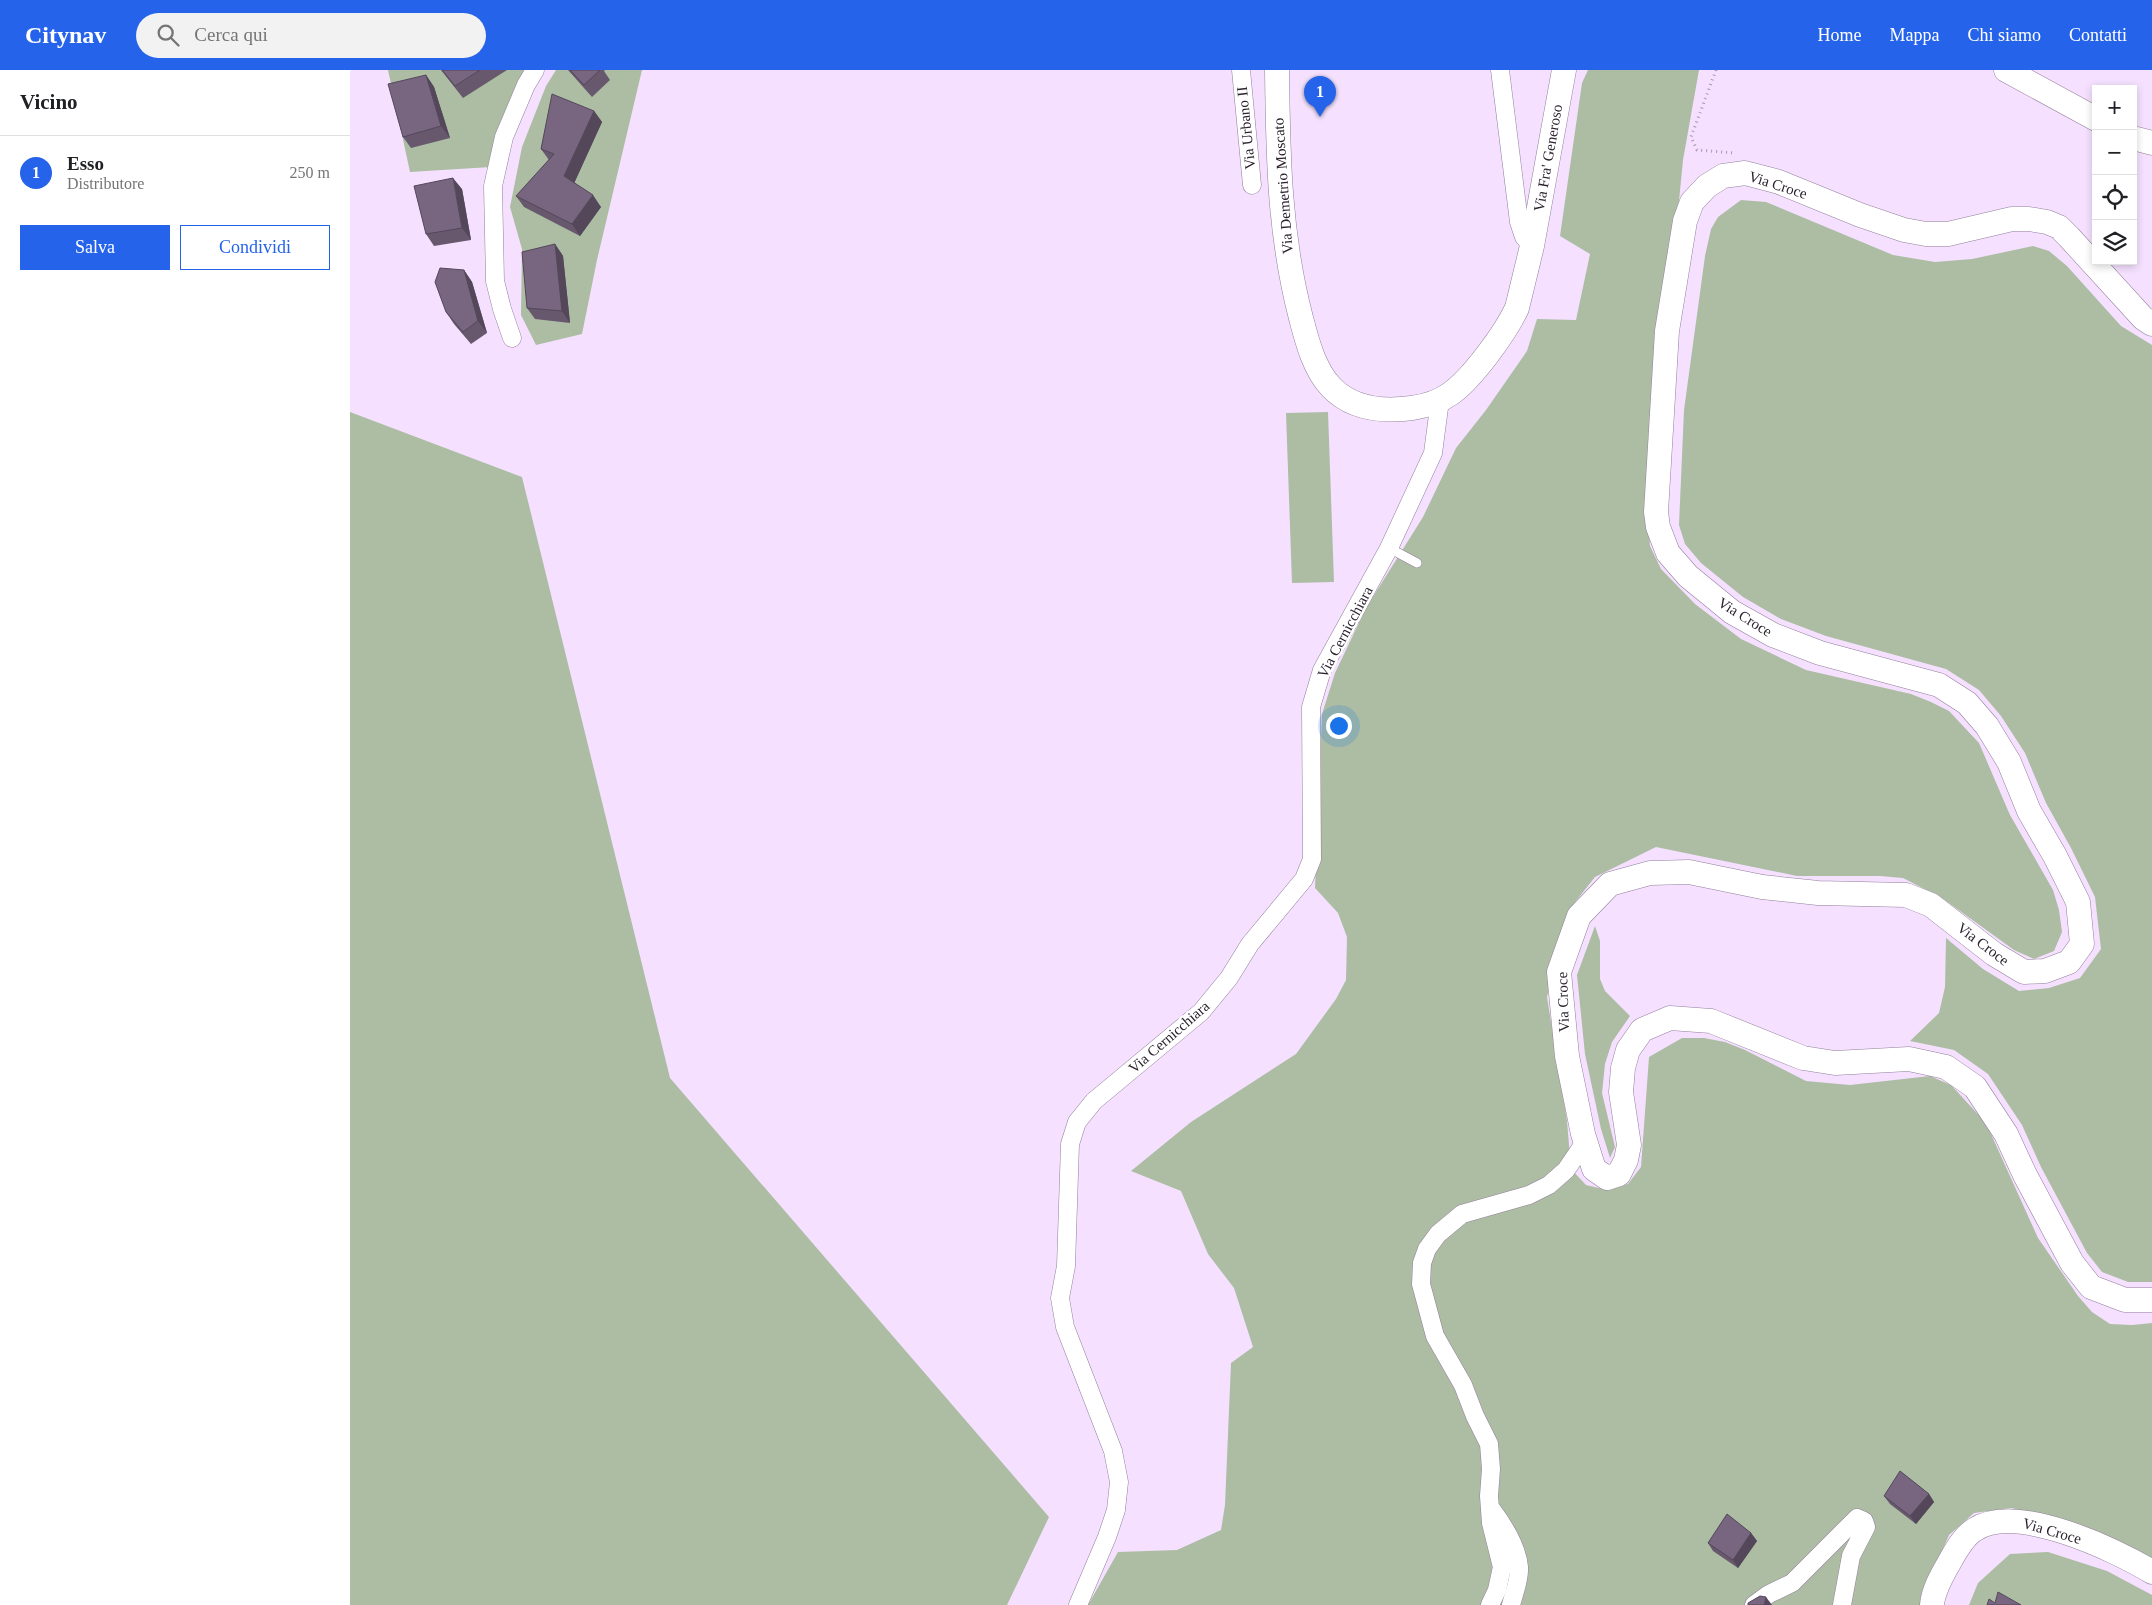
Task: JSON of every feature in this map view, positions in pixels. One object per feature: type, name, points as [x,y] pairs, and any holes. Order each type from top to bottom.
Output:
[{"type":"street","points":[[512,338],[495,281],[493,186],[504,137],[526,85],[535,70]]},
{"type":"street","name":"Via Urbano II","points":[[1241,70],[1252,185]]},
{"type":"street","name":"Via Demetrio Moscato","points":[[1278,70],[1278,156],[1284,237],[1295,297],[1304,331],[1321,373],[1331,387],[1344,398],[1359,405],[1396,410],[1440,400]]},
{"type":"street","points":[[1500,70],[1519,222],[1524,237],[1532,246]]},
{"type":"street","name":"Via Fra' Generoso","points":[[1440,400],[1458,389],[1464,382],[1489,352],[1517,308],[1532,246],[1564,70]]},
{"type":"street","points":[[2006,70],[2092,117]]},
{"type":"street","points":[[2137,139],[2152,143]]},
{"type":"street","name":"Via Croce","points":[[2152,324],[2143,318],[2059,227],[2047,222],[2012,219],[1948,234],[1926,234],[1904,230],[1860,215],[1779,182],[1745,173],[1723,176],[1707,186],[1692,202],[1685,221],[1667,331],[1656,512],[1658,527],[1668,553],[1688,576],[1732,612],[1773,635],[1820,654],[1939,686],[1967,703],[1987,726],[2009,762],[2029,810],[2078,902],[2082,944],[2069,962],[2045,971],[2024,972],[1994,954],[1931,905],[1906,895],[1818,893],[1762,887],[1690,872],[1650,874],[1610,884],[1579,916],[1559,972],[1566,1056],[1585,1142],[1594,1169],[1607,1178],[1619,1174],[1626,1160],[1629,1145],[1621,1092],[1623,1068],[1628,1050],[1642,1030],[1670,1018],[1711,1021],[1811,1059],[1836,1064],[1909,1060],[1946,1066],[1975,1087],[2006,1134],[2025,1175],[2072,1263],[2092,1287],[2125,1300],[2152,1300]]},
{"type":"street","name":"Via Cernicchiara","points":[[1078,1605],[1107,1537],[1116,1510],[1119,1482],[1113,1451],[1066,1327],[1060,1298],[1066,1256],[1070,1144],[1077,1122],[1094,1101],[1201,1012],[1229,978],[1250,944],[1304,879],[1312,859],[1311,707],[1322,670],[1389,548],[1433,453],[1440,400]]},
{"type":"street","points":[[1490,1605],[1497,1590],[1502,1567],[1491,1523],[1489,1444],[1475,1416],[1463,1385],[1435,1336],[1421,1284],[1422,1263],[1427,1250],[1438,1234],[1462,1214],[1528,1195],[1549,1185],[1566,1170],[1585,1142]]},
{"type":"street","points":[[1490,1507],[1502,1524],[1511,1542],[1519,1567],[1511,1605]]},
{"type":"street","points":[[1754,1605],[1769,1594],[1792,1583],[1857,1518],[1864,1521],[1866,1527],[1851,1556],[1842,1605]]},
{"type":"street","name":"Via Croce","points":[[1930,1603],[1959,1545],[1974,1530],[1992,1522],[2017,1520],[2053,1529],[2106,1548],[2152,1572]]},
{"type":"lane","points":[[1389,548],[1416,562]]},
{"type":"path","points":[[1716,70],[1691,137],[1698,150],[1745,154]]},
{"type":"green space","points":[[388,70],[524,70],[513,92],[491,167],[410,172]]},
{"type":"green space","points":[[556,70],[642,70],[597,260],[582,334],[536,345],[521,315],[522,249],[510,207],[522,147],[546,86]]},
{"type":"green space","points":[[1588,70],[1699,70],[1683,160],[1648,518],[1650,546],[1661,569],[1695,604],[1741,639],[1806,670],[1911,694],[1949,711],[1979,743],[2010,815],[2053,890],[2059,910],[2062,932],[2054,951],[2034,959],[2014,950],[1942,898],[1903,878],[1880,876],[1797,876],[1656,847],[1595,877],[1568,911],[1547,997],[1567,1121],[1571,1169],[1586,1185],[1607,1190],[1628,1184],[1641,1167],[1649,1057],[1682,1038],[1704,1038],[1725,1042],[1806,1081],[1850,1085],[1930,1076],[1951,1085],[1986,1123],[2038,1238],[2078,1296],[2092,1312],[2110,1324],[2132,1325],[2152,1323],[2152,1560],[2049,1517],[2011,1508],[1974,1513],[1949,1535],[1926,1588],[1924,1605],[1088,1605],[1118,1552],[1177,1550],[1221,1530],[1225,1505],[1231,1363],[1253,1347],[1234,1288],[1208,1254],[1181,1191],[1131,1171],[1191,1122],[1296,1054],[1336,999],[1346,980],[1347,937],[1338,913],[1315,888],[1322,714],[1335,673],[1366,608],[1423,517],[1456,448],[1486,410],[1527,351],[1537,319],[1576,320],[1590,254],[1560,236],[1582,83]]},
{"type":"green space","points":[[1741,200],[1766,202],[1893,255],[1935,262],[1972,259],[2033,246],[2049,251],[2067,266],[2121,326],[2152,345],[2152,1282],[2128,1282],[2102,1272],[2087,1253],[2041,1167],[2022,1125],[1988,1074],[1954,1050],[1910,1041],[1939,1013],[1945,987],[1946,938],[1983,969],[2019,991],[2049,988],[2080,978],[2101,949],[2095,897],[2046,803],[2025,753],[2001,716],[1979,690],[1946,669],[1826,636],[1781,619],[1743,597],[1701,563],[1685,544],[1679,525],[1684,410],[1705,256],[1711,229],[1718,217]]},
{"type":"green space","points":[[350,412],[522,477],[670,1078],[1049,1517],[1007,1605],[350,1605]]},
{"type":"green space","points":[[1328,412],[1334,582],[1292,583],[1286,413]]},
{"type":"green space","points":[[1595,926],[1600,941],[1600,979],[1605,991],[1630,1016],[1612,1042],[1605,1064],[1602,1093],[1615,1147],[1610,1158],[1601,1129],[1585,1054],[1577,975]]},
{"type":"green space","points":[[2048,1552],[2107,1571],[2152,1595],[2152,1605],[1969,1605],[1978,1583],[2010,1554]]},
{"type":"building","points":[[442,70],[480,70],[455,86]]},
{"type":"building","points":[[570,70],[600,70],[584,85]]},
{"type":"building","points":[[426,75],[441,126],[403,137],[388,84]]},
{"type":"building","points":[[552,94],[594,111],[564,176],[593,195],[572,224],[516,196],[554,154],[541,149]]},
{"type":"building","points":[[453,178],[462,228],[426,234],[414,186]]},
{"type":"building","points":[[555,244],[562,311],[527,308],[522,252]]},
{"type":"building","points":[[440,268],[464,270],[478,321],[463,332],[446,312],[435,282]]},
{"type":"building","points":[[1900,1471],[1929,1494],[1910,1516],[1884,1496]]},
{"type":"building","points":[[1727,1514],[1751,1533],[1733,1560],[1708,1543]]},
{"type":"building","points":[[1998,1592],[2021,1605],[1987,1605],[1989,1599],[1995,1603]]},
{"type":"building","points":[[1760,1596],[1766,1597],[1764,1605],[1748,1605],[1748,1603]]},
{"type":"place","name":"Esso","points":[[1320,117]]}]
